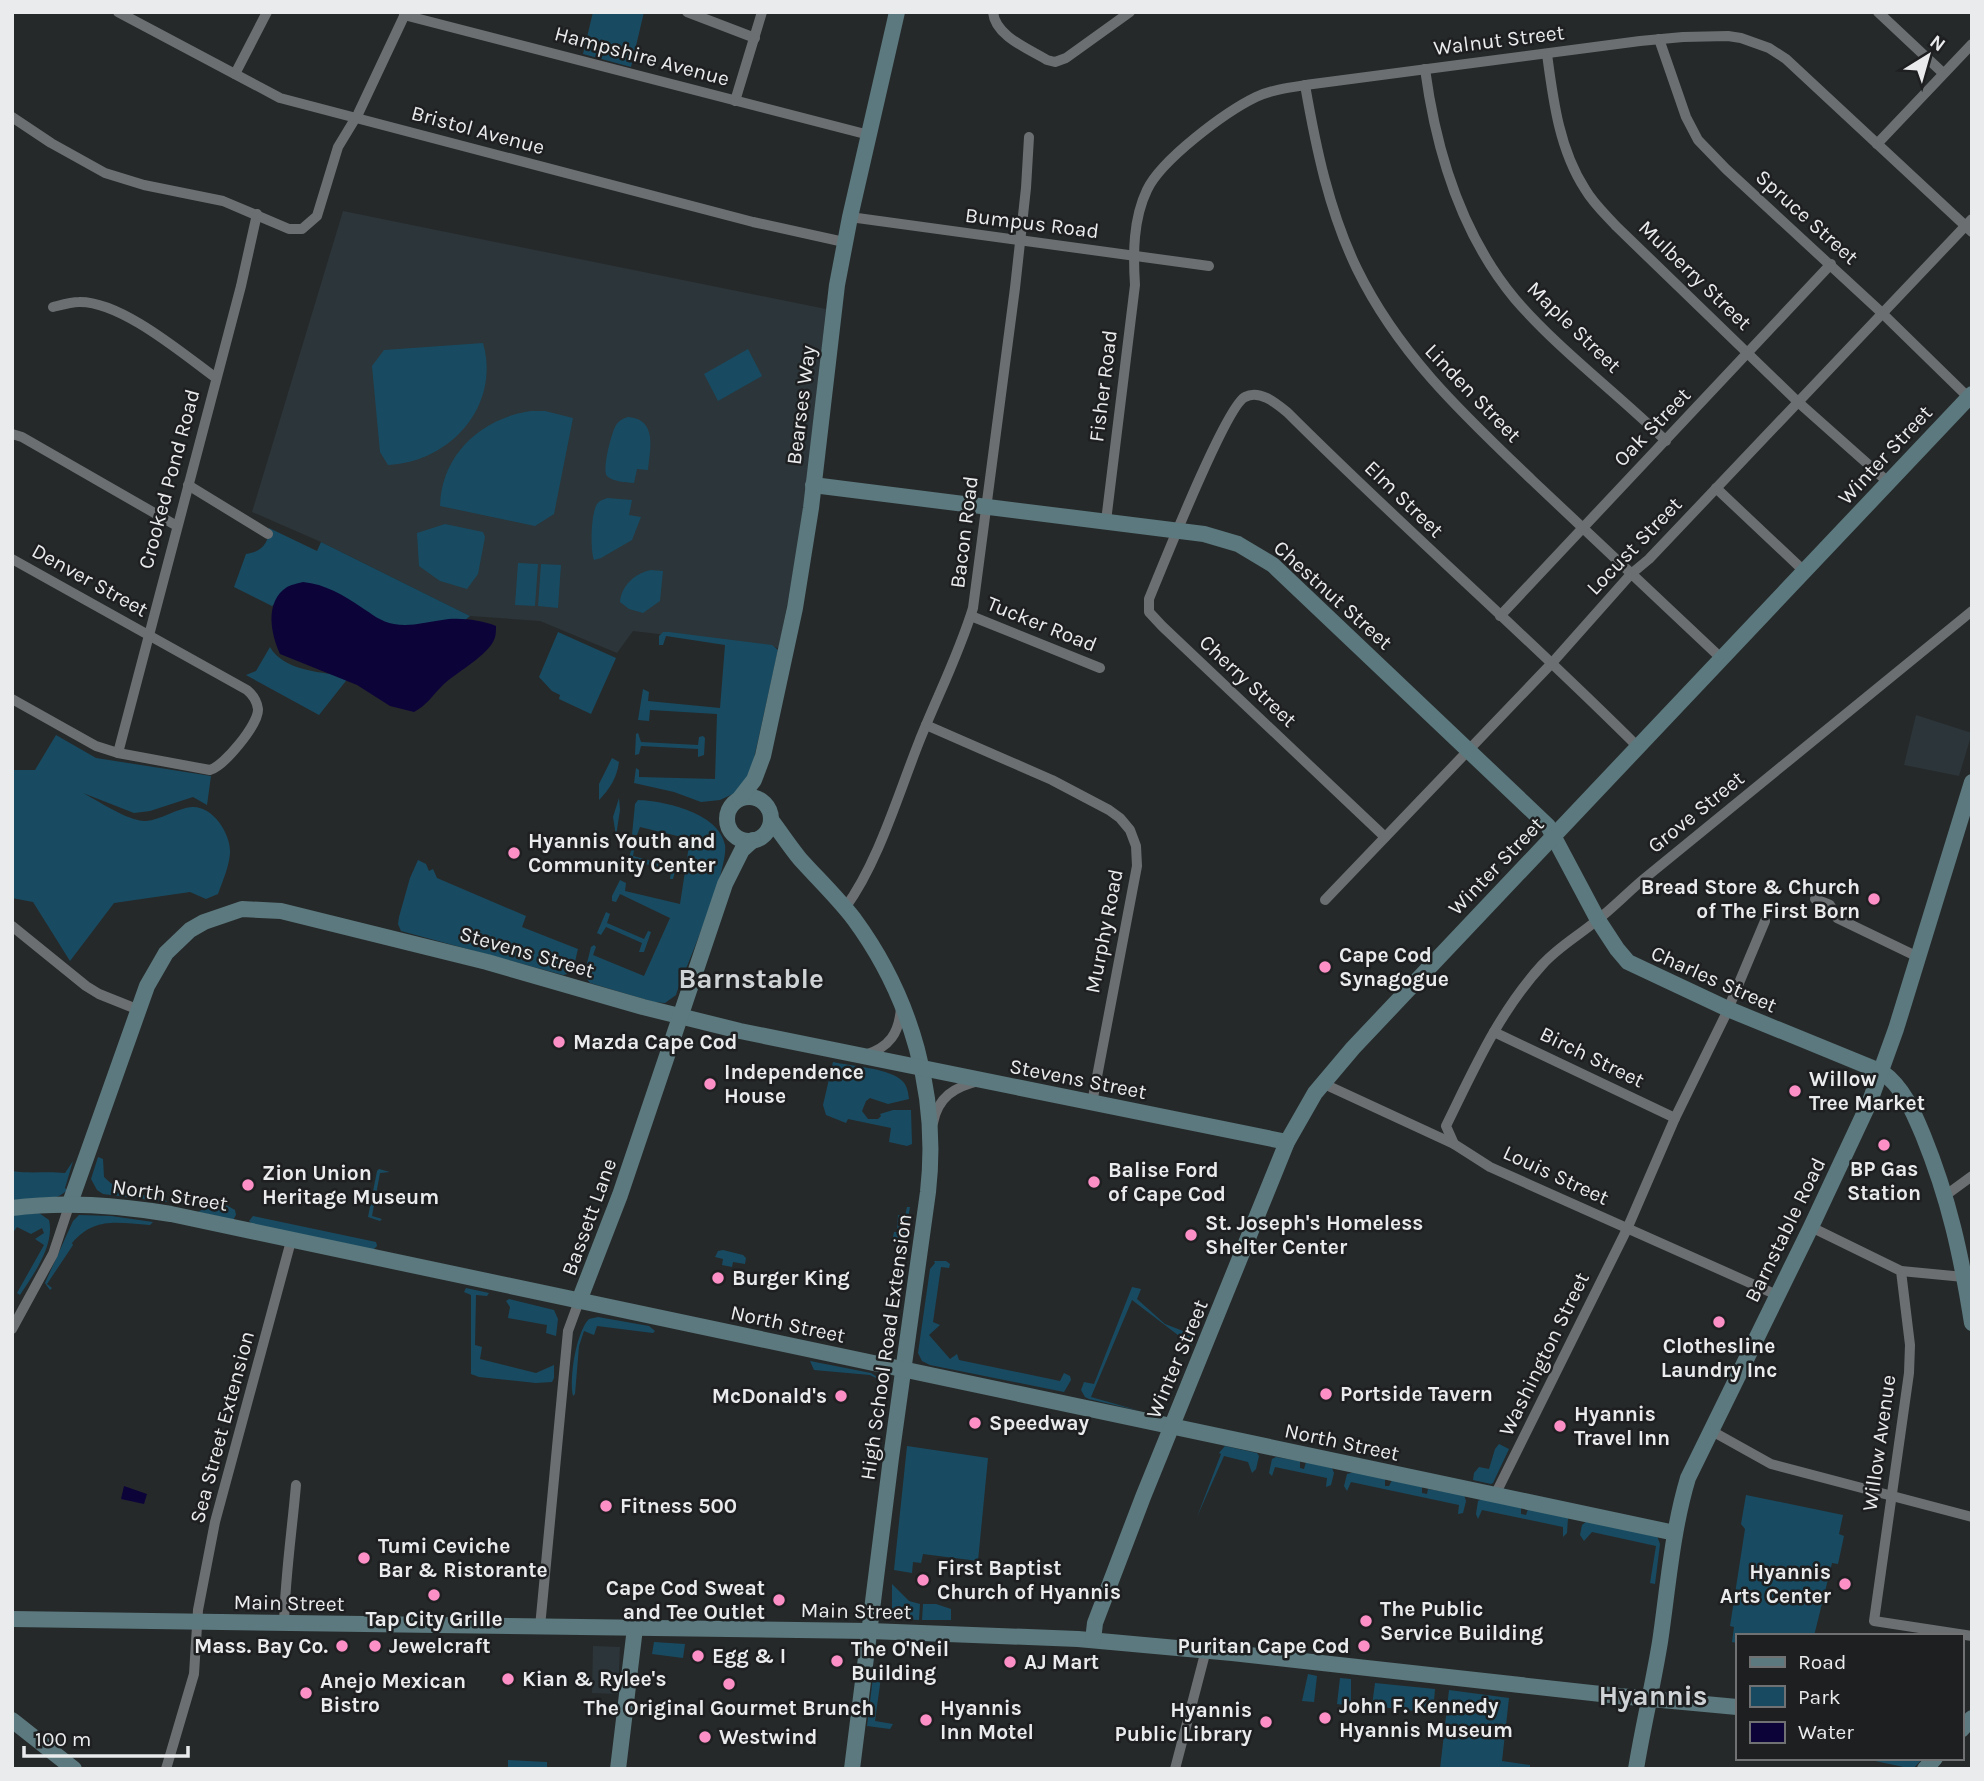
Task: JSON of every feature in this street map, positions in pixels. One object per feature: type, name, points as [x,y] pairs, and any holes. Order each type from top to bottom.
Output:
[{"type":"street","name":"Bristol Avenue","points":[[118,12],[280,97],[728,216],[844,242]]},
{"type":"street","points":[[235,74],[267,12]]},
{"type":"street","points":[[687,12],[755,38]]},
{"type":"street","points":[[736,101],[762,12]]},
{"type":"street","name":"Bearses Way","points":[[740,799],[754,780],[763,756],[803,568],[832,319],[844,242],[897,12]]},
{"type":"street","points":[[993,12],[996,25],[1004,33],[1047,60],[1055,62],[1066,58],[1130,12]]},
{"type":"street","points":[[1878,12],[1943,73]]},
{"type":"street","points":[[12,117],[44,139],[105,173],[208,197],[294,230],[302,229],[311,224],[319,211],[338,147],[356,118],[405,14]]},
{"type":"street","name":"Hampshire Avenue","points":[[405,14],[869,135]]},
{"type":"street","name":"Walnut Street","points":[[1133,255],[1143,199],[1151,183],[1168,164],[1215,123],[1267,93],[1305,85],[1659,39],[1728,36],[1750,40],[1786,59],[1970,226]]},
{"type":"street","name":"Spruce Street","points":[[1659,39],[1686,117],[1698,140],[1735,178],[1970,395]]},
{"type":"street","points":[[1877,144],[1972,44]]},
{"type":"street","name":"Mulberry Street","points":[[1547,54],[1564,144],[1577,176],[1589,195],[1643,253],[1798,402],[1888,482]]},
{"type":"street","name":"Maple Street","points":[[1425,69],[1431,114],[1451,184],[1469,224],[1503,283],[1534,319],[1666,441]]},
{"type":"street","name":"Linden Street","points":[[1305,85],[1326,184],[1342,236],[1362,280],[1412,358],[1445,395],[1722,659]]},
{"type":"street","name":"Bacon Road","points":[[845,908],[862,884],[971,616],[978,583],[1020,241],[1028,137]]},
{"type":"street","name":"Crooked Pond Road","points":[[118,753],[257,214]]},
{"type":"street","name":"Bumpus Road","points":[[850,217],[1209,266]]},
{"type":"street","name":"Locust Street","points":[[1325,900],[1552,663],[1632,574],[1882,313],[1970,226]]},
{"type":"street","name":"Fisher Road","points":[[1106,521],[1135,285],[1133,255]]},
{"type":"street","name":"Oak Street","points":[[1500,616],[1831,264]]},
{"type":"street","points":[[53,307],[81,302],[118,313],[144,326],[216,378]]},
{"type":"street","name":"Winter Street","points":[[1093,1640],[1094,1623],[1108,1584],[1287,1142],[1322,1083],[1970,395]]},
{"type":"street","name":"Elm Street","points":[[1179,530],[1233,409],[1244,397],[1259,396],[1275,402],[1638,747]]},
{"type":"street","points":[[12,434],[22,437],[177,526]]},
{"type":"street","points":[[188,485],[268,534]]},
{"type":"street","name":"Chestnut Street","points":[[813,485],[1179,530],[1238,544],[1280,570],[1534,811],[1554,835]]},
{"type":"street","points":[[1716,488],[1804,571]]},
{"type":"street","name":"Cherry Street","points":[[1179,530],[1149,599],[1148,606],[1152,616],[1385,837]]},
{"type":"street","name":"Denver Street","points":[[12,559],[247,690],[256,701],[255,722],[220,766],[210,770],[118,753]]},
{"type":"street","name":"Grove Street","points":[[1454,1144],[1446,1126],[1493,1032],[1543,964],[1568,940],[1598,920],[1645,878],[1972,611]]},
{"type":"street","name":"Tucker Road","points":[[971,616],[1100,668]]},
{"type":"street","points":[[12,699],[96,746],[118,753]]},
{"type":"street","name":"Murphy Road","points":[[926,725],[1095,801],[1120,818],[1130,831],[1136,846],[1136,866],[1092,1102]]},
{"type":"street","points":[[763,756],[761,781],[771,820],[800,859],[845,908],[883,965],[902,1006],[923,1069]]},
{"type":"street","name":"Barnstable Road","points":[[1636,1769],[1648,1698],[1654,1682],[1675,1533],[1688,1478],[1860,1126],[1882,1073],[1972,782]]},
{"type":"street","points":[[725,884],[733,850],[732,832],[727,816],[733,804],[740,799],[751,797],[766,804]]},
{"type":"street","points":[[758,838],[769,827],[771,820]]},
{"type":"street","points":[[732,832],[742,839],[758,838],[800,859]]},
{"type":"street","name":"Charles Street","points":[[1554,835],[1598,920],[1628,962],[1728,1009],[1882,1073]]},
{"type":"street","name":"Bassett Lane","points":[[540,1627],[570,1323],[599,1255],[725,884],[742,850],[758,838]]},
{"type":"street","points":[[1815,899],[1830,905],[1837,918],[1917,957]]},
{"type":"street","name":"Stevens Street","points":[[12,1329],[53,1254],[151,978],[161,961],[190,930],[215,916],[254,908],[281,911],[397,938],[680,1016],[859,1057],[1287,1142]]},
{"type":"street","name":"Washington Street","points":[[1495,1495],[1627,1229],[1675,1118],[1728,1009],[1765,920]]},
{"type":"street","points":[[12,926],[86,986],[139,1010]]},
{"type":"street","points":[[859,1057],[875,1052],[892,1039],[900,1024],[902,1006]]},
{"type":"street","name":"Birch Street","points":[[1493,1032],[1675,1118]]},
{"type":"street","name":"High School Road Extension","points":[[852,1769],[930,1182],[930,1133],[923,1069]]},
{"type":"street","points":[[1882,1073],[1892,1080],[1913,1111],[1946,1195],[1971,1319]]},
{"type":"street","points":[[930,1133],[935,1113],[945,1097],[957,1088],[981,1081]]},
{"type":"street","name":"Louis Street","points":[[1322,1083],[1454,1144],[1490,1167],[1777,1294]]},
{"type":"street","points":[[1946,1195],[1972,1176]]},
{"type":"street","name":"North Street","points":[[12,1208],[70,1203],[145,1210],[1675,1533]]},
{"type":"street","points":[[1811,1227],[1901,1271],[1964,1277]]},
{"type":"street","name":"Sea Street Extension","points":[[166,1769],[194,1674],[197,1623],[215,1522],[291,1241]]},
{"type":"street","name":"Willow Avenue","points":[[1901,1271],[1910,1345],[1909,1373],[1874,1621],[1959,1634]]},
{"type":"street","points":[[1710,1430],[1771,1464],[1972,1517]]},
{"type":"street","points":[[284,1623],[285,1586],[296,1485]]},
{"type":"street","name":"Main Street","points":[[12,1619],[870,1631],[1093,1640],[1736,1707]]},
{"type":"street","points":[[618,1769],[635,1628]]},
{"type":"street","points":[[1175,1769],[1206,1650]]},
{"type":"street","points":[[12,1720],[74,1769]]},
{"type":"shaded area","points":[[343,211],[826,309],[802,525],[779,648],[633,631],[617,653],[540,621],[470,616],[321,542],[252,512]]},
{"type":"shaded area","points":[[1916,715],[1972,733],[1959,776],[1904,765]]},
{"type":"shaded area","points":[[593,1646],[620,1647],[618,1694],[592,1693]]},
{"type":"green space","points":[[593,12],[644,12],[631,67],[583,54]]},
{"type":"green space","points":[[483,343],[487,366],[484,388],[477,408],[466,426],[450,442],[432,454],[388,465],[380,452],[372,366],[384,350]]},
{"type":"green space","points":[[748,349],[762,376],[718,401],[704,374]]},
{"type":"green space","points":[[531,411],[545,411],[573,418],[554,514],[535,526],[440,506],[448,471],[467,442],[496,422]]},
{"type":"green space","points":[[628,417],[644,423],[650,437],[648,470],[637,469],[634,483],[613,479],[607,476],[606,472],[613,431],[622,419]]},
{"type":"green space","points":[[607,498],[632,500],[629,515],[641,517],[632,540],[594,560],[593,515],[597,504]]},
{"type":"green space","points":[[445,524],[483,532],[485,537],[478,574],[467,589],[440,581],[419,566],[417,533]]},
{"type":"green space","points":[[269,528],[317,551],[321,542],[470,616],[453,630],[443,623],[397,628],[278,601],[272,606],[234,587],[246,554],[264,546]]},
{"type":"green space","points":[[518,563],[538,564],[535,606],[515,605]]},
{"type":"green space","points":[[541,564],[561,565],[558,608],[538,606]]},
{"type":"green space","points":[[651,570],[663,571],[660,601],[643,613],[629,609],[620,602],[623,591],[634,577]]},
{"type":"green space","points":[[558,632],[616,658],[591,714],[559,699],[560,695],[552,691],[539,677]]},
{"type":"green space","points":[[663,632],[772,645],[778,650],[751,772],[737,792],[720,800],[701,802],[674,792],[634,783],[636,768],[639,770],[639,777],[715,779],[717,714],[650,710],[649,721],[638,720],[643,689],[649,692],[648,701],[720,708],[725,645],[666,636],[663,645],[659,645],[659,636]]},
{"type":"green space","points":[[270,647],[285,662],[295,666],[349,677],[319,715],[246,675],[256,671]]},
{"type":"green space","points":[[638,733],[641,742],[698,745],[699,737],[703,736],[704,755],[698,757],[698,749],[641,746],[639,754],[635,755]]},
{"type":"green space","points":[[56,735],[96,758],[211,776],[207,805],[193,797],[150,811],[134,813],[83,793],[139,820],[151,820],[192,807],[200,808],[214,816],[224,830],[230,846],[228,863],[218,894],[206,899],[190,892],[114,903],[70,961],[33,902],[12,898],[12,770],[35,770]]},
{"type":"green space","points":[[612,758],[619,762],[617,773],[599,800],[599,784]]},
{"type":"green space","points":[[619,798],[620,810],[616,836],[613,817]]},
{"type":"green space","points":[[638,800],[676,806],[702,817],[721,834],[725,845],[720,875],[706,918],[676,995],[665,1003],[590,983],[584,975],[591,947],[594,945],[596,947],[593,955],[644,976],[670,918],[620,894],[616,902],[612,901],[620,880],[626,883],[625,891],[680,904],[690,839],[640,827],[637,835],[632,835],[635,804]]},
{"type":"green space","points":[[632,847],[633,856],[671,866],[677,858],[673,879],[670,879],[671,870],[632,861],[630,868],[626,869]]},
{"type":"green space","points":[[418,860],[426,864],[429,871],[433,869],[437,878],[526,916],[522,927],[578,949],[570,972],[563,975],[401,931],[399,917]]},
{"type":"green space","points":[[606,912],[610,914],[607,923],[644,939],[648,931],[651,932],[644,952],[639,952],[642,943],[606,927],[601,935],[597,933]]},
{"type":"green space","points":[[833,1062],[886,1072],[902,1081],[907,1088],[909,1099],[888,1104],[870,1098],[862,1111],[868,1119],[878,1119],[880,1114],[893,1110],[911,1110],[912,1144],[907,1146],[889,1142],[891,1128],[848,1119],[846,1123],[826,1115],[823,1105]]},
{"type":"green space","points":[[98,1157],[103,1159],[104,1177],[117,1187],[140,1195],[165,1199],[167,1202],[103,1194],[97,1190],[91,1179]]},
{"type":"green space","points":[[73,1161],[65,1188],[67,1190],[62,1194],[49,1199],[12,1201],[12,1171],[65,1173]]},
{"type":"green space","points":[[379,1169],[390,1172],[380,1173],[372,1216],[382,1219],[380,1221],[368,1217]]},
{"type":"green space","points":[[226,1205],[235,1210],[233,1220],[198,1212],[205,1208]]},
{"type":"green space","points":[[907,1207],[910,1207],[904,1242],[893,1237],[894,1232],[897,1232],[898,1215],[905,1216]]},
{"type":"green space","points":[[39,1213],[49,1220],[49,1239],[42,1259],[20,1295],[17,1293],[44,1245],[35,1239],[44,1233],[42,1228],[31,1234],[17,1227],[12,1234],[12,1215]]},
{"type":"green space","points":[[79,1215],[153,1222],[150,1225],[108,1223],[81,1234],[72,1243],[47,1284],[52,1288],[50,1290],[45,1283],[73,1221]]},
{"type":"green space","points":[[253,1216],[376,1242],[377,1246],[373,1250],[252,1224],[249,1221]]},
{"type":"green space","points":[[718,1251],[743,1255],[746,1258],[745,1264],[733,1262],[732,1267],[722,1265],[723,1259],[715,1257]]},
{"type":"green space","points":[[934,1261],[946,1261],[950,1264],[949,1268],[941,1267],[933,1322],[940,1325],[929,1335],[950,1359],[957,1354],[959,1360],[1060,1381],[1064,1373],[1070,1376],[1071,1380],[1064,1392],[930,1365],[922,1361],[918,1353],[930,1269]]},
{"type":"green space","points":[[1132,1287],[1141,1289],[1137,1299],[1165,1324],[1196,1336],[1191,1345],[1132,1300],[1091,1397],[1140,1411],[1089,1399],[1081,1390],[1084,1382],[1094,1384]]},
{"type":"green space","points":[[466,1288],[489,1293],[487,1296],[476,1295],[475,1345],[482,1347],[480,1359],[536,1373],[554,1365],[552,1382],[536,1383],[471,1374],[471,1295],[464,1292]]},
{"type":"green space","points":[[509,1299],[554,1310],[558,1319],[556,1336],[546,1333],[547,1325],[508,1318],[510,1307],[506,1301]]},
{"type":"green space","points":[[598,1317],[649,1326],[655,1331],[653,1333],[597,1326],[594,1335],[584,1331],[579,1346],[573,1396],[573,1368],[580,1334],[589,1319]]},
{"type":"green space","points":[[810,1361],[871,1373],[883,1381],[879,1383],[870,1375],[814,1370]]},
{"type":"green space","points":[[1499,1444],[1509,1449],[1493,1483],[1473,1480],[1479,1467],[1489,1469]]},
{"type":"green space","points":[[907,1446],[988,1458],[978,1561],[923,1554],[921,1563],[913,1562],[912,1573],[894,1570]]},
{"type":"green space","points":[[1225,1446],[1257,1453],[1259,1456],[1256,1469],[1252,1473],[1248,1462],[1224,1456],[1197,1517],[1221,1454],[1219,1453]]},
{"type":"green space","points":[[1276,1457],[1300,1461],[1300,1468],[1304,1469],[1306,1462],[1332,1468],[1334,1473],[1331,1485],[1326,1487],[1327,1478],[1275,1467],[1272,1476],[1269,1473],[1272,1459]]},
{"type":"green space","points":[[1354,1472],[1385,1479],[1385,1486],[1389,1486],[1392,1480],[1422,1487],[1422,1493],[1427,1494],[1428,1489],[1464,1495],[1466,1501],[1463,1513],[1458,1514],[1459,1505],[1351,1482],[1347,1491],[1344,1486],[1347,1474]]},
{"type":"green space","points":[[1746,1495],[1843,1515],[1839,1534],[1844,1536],[1838,1564],[1832,1563],[1814,1634],[1736,1634],[1736,1643],[1732,1642],[1734,1627],[1730,1626],[1745,1529],[1741,1524]]},
{"type":"green space","points":[[1482,1499],[1521,1507],[1521,1514],[1526,1515],[1528,1509],[1568,1518],[1567,1533],[1563,1537],[1563,1527],[1482,1510],[1478,1519],[1478,1501]]},
{"type":"green space","points":[[1587,1521],[1657,1536],[1660,1544],[1655,1584],[1650,1583],[1656,1546],[1592,1532],[1584,1541],[1580,1535],[1582,1525]]},
{"type":"green space","points":[[892,1584],[909,1601],[920,1604],[919,1620],[902,1619],[892,1612]]},
{"type":"green space","points":[[923,1604],[936,1604],[951,1609],[951,1620],[922,1620]]},
{"type":"green space","points":[[654,1642],[685,1644],[683,1658],[652,1654]]},
{"type":"green space","points":[[874,1669],[882,1670],[875,1721],[893,1724],[890,1729],[867,1726]]},
{"type":"green space","points":[[1308,1674],[1317,1676],[1314,1702],[1302,1701]]},
{"type":"green space","points":[[1340,1678],[1351,1679],[1351,1706],[1337,1704]]},
{"type":"green space","points":[[1375,1683],[1435,1689],[1433,1713],[1372,1706]]},
{"type":"green space","points":[[1449,1690],[1509,1698],[1502,1761],[1530,1765],[1530,1769],[1440,1769]]},
{"type":"green space","points":[[508,1760],[547,1762],[547,1769],[508,1769]]},
{"type":"green space","points":[[1870,1760],[1921,1760],[1913,1769]]},
{"type":"water","points":[[303,582],[334,591],[389,623],[406,625],[448,619],[469,620],[496,626],[495,638],[483,654],[442,686],[419,709],[414,712],[390,706],[357,685],[280,654],[272,628],[272,610],[280,593],[287,587]]},
{"type":"water","points":[[124,1486],[147,1494],[144,1504],[121,1499]]},
{"type":"place","name":"Hyannis Youth and Community Center","points":[[514,853]]},
{"type":"place","name":"Bread Store & Church of The First Born","points":[[1874,899]]},
{"type":"place","name":"Cape Cod Synagogue","points":[[1325,967]]},
{"type":"place","name":"Mazda Cape Cod","points":[[559,1042]]},
{"type":"place","name":"Independence House","points":[[710,1084]]},
{"type":"place","name":"Willow Tree Market","points":[[1795,1091]]},
{"type":"place","name":"BP Gas Station","points":[[1884,1145]]},
{"type":"place","name":"Balise Ford of Cape Cod","points":[[1094,1182]]},
{"type":"place","name":"Zion Union Heritage Museum","points":[[248,1185]]},
{"type":"place","name":"St. Joseph's Homeless Shelter Center","points":[[1191,1235]]},
{"type":"place","name":"Burger King","points":[[718,1278]]},
{"type":"place","name":"Clothesline Laundry Inc","points":[[1719,1322]]},
{"type":"place","name":"Portside Tavern","points":[[1326,1394]]},
{"type":"place","name":"McDonald's","points":[[841,1396]]},
{"type":"place","name":"Speedway","points":[[975,1423]]},
{"type":"place","name":"Hyannis Travel Inn","points":[[1560,1426]]},
{"type":"place","name":"Fitness 500","points":[[606,1506]]},
{"type":"place","name":"Tumi Ceviche Bar & Ristorante","points":[[364,1558]]},
{"type":"place","name":"First Baptist Church of Hyannis","points":[[923,1580]]},
{"type":"place","name":"Hyannis Arts Center","points":[[1845,1584]]},
{"type":"place","name":"Tap City Grille","points":[[434,1595]]},
{"type":"place","name":"Cape Cod Sweat and Tee Outlet","points":[[779,1600]]},
{"type":"place","name":"The Public Service Building","points":[[1366,1621]]},
{"type":"place","name":"Mass. Bay Co.","points":[[342,1646]]},
{"type":"place","name":"Jewelcraft","points":[[375,1646]]},
{"type":"place","name":"Puritan Cape Cod","points":[[1364,1646]]},
{"type":"place","name":"Egg & I","points":[[698,1656]]},
{"type":"place","name":"The O'Neil Building","points":[[837,1661]]},
{"type":"place","name":"AJ Mart","points":[[1010,1662]]},
{"type":"place","name":"Kian & Rylee's","points":[[508,1679]]},
{"type":"place","name":"The Original Gourmet Brunch","points":[[729,1684]]},
{"type":"place","name":"Anejo Mexican Bistro","points":[[306,1693]]},
{"type":"place","name":"John F. Kennedy Hyannis Museum","points":[[1325,1718]]},
{"type":"place","name":"Hyannis Inn Motel","points":[[926,1720]]},
{"type":"place","name":"Hyannis Public Library","points":[[1266,1722]]},
{"type":"place","name":"Westwind","points":[[705,1737]]},
{"type":"district","name":"Barnstable","points":[[751,978]]},
{"type":"district","name":"Hyannis","points":[[1653,1695]]}]
